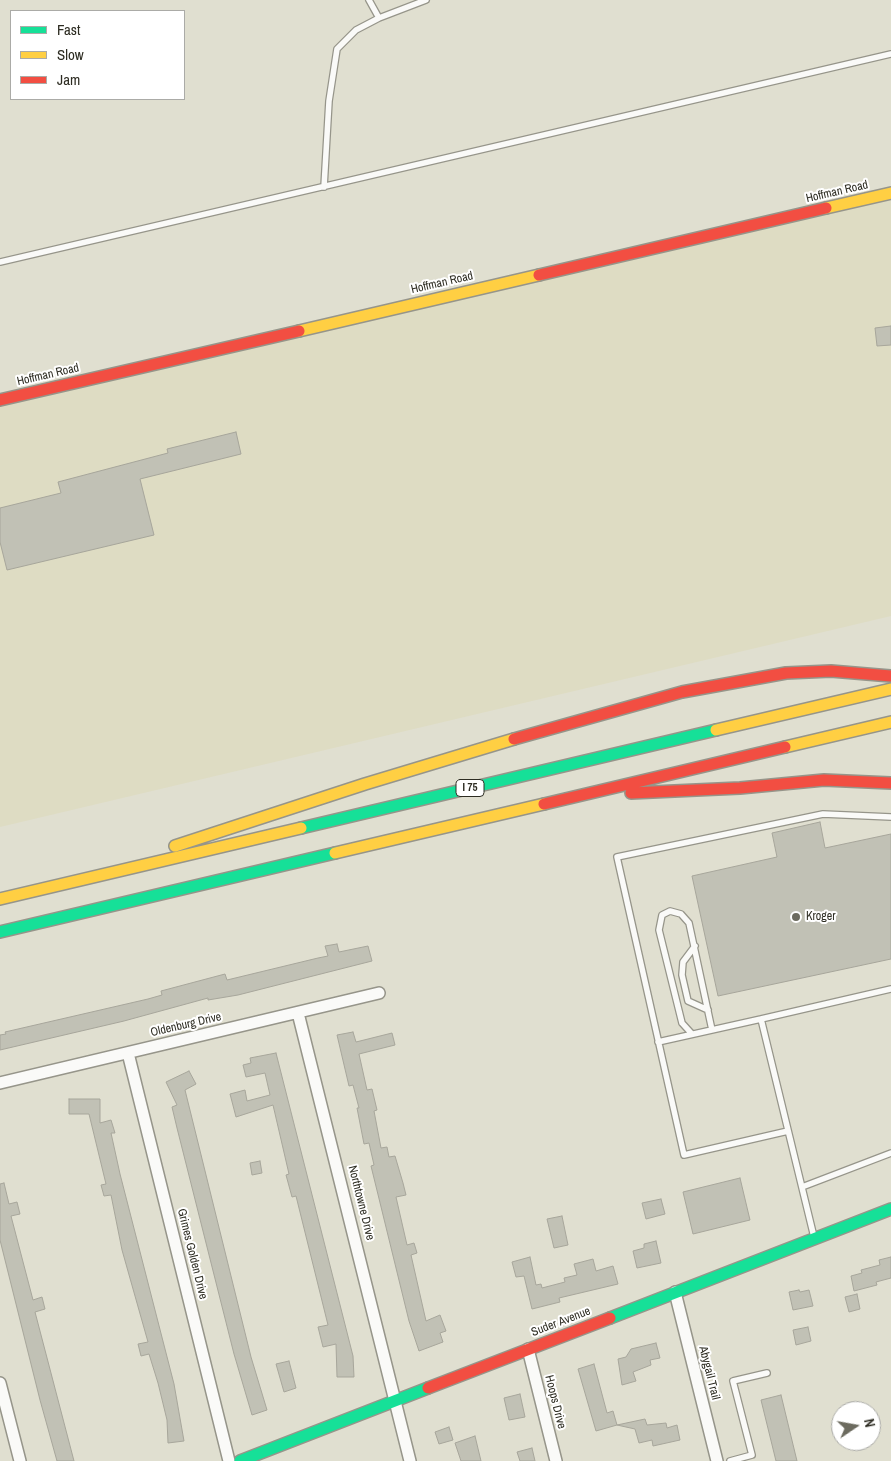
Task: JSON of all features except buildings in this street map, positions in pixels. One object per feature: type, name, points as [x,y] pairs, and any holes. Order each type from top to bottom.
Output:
[{"type":"main road","name":"Hoffman Road","points":[[0,400],[891,193]]},
{"type":"main road","points":[[49,888],[365,784],[619,708],[764,676],[807,671],[852,672],[891,676]]},
{"type":"main road","name":"I 75","points":[[0,899],[891,689]]},
{"type":"main road","points":[[0,932],[891,722]]},
{"type":"main road","points":[[582,796],[740,788],[824,780],[891,783]]},
{"type":"main road","name":"Suder Avenue","points":[[240,1461],[891,1209]]},
{"type":"street","name":"Oldenburg Drive","points":[[0,1084],[379,993]]},
{"type":"street","name":"Northtowne Drive","points":[[298,1013],[410,1461]]},
{"type":"street","name":"Grimes Golden Drive","points":[[128,1053],[229,1461]]},
{"type":"street","name":"Abygail Trail","points":[[674,1292],[717,1461]]},
{"type":"street","name":"Hoops Drive","points":[[528,1349],[556,1461]]},
{"type":"street","points":[[0,1383],[20,1461]]},
{"type":"lane","points":[[369,0],[379,18]]},
{"type":"lane","points":[[324,186],[329,101],[337,49],[356,30],[379,18],[426,0]]},
{"type":"lane","points":[[0,262],[891,54]]},
{"type":"lane","points":[[788,1131],[684,1155],[617,858],[823,814],[891,817]]},
{"type":"lane","points":[[692,1034],[682,1023],[659,930],[662,915],[670,911],[681,914],[689,923],[712,1030]]},
{"type":"lane","points":[[695,946],[683,962],[682,975],[688,1002],[708,1010]]},
{"type":"lane","points":[[658,1042],[891,989]]},
{"type":"lane","points":[[762,1019],[814,1239]]},
{"type":"lane","points":[[802,1187],[891,1153]]},
{"type":"lane","points":[[730,1461],[752,1455],[733,1381],[767,1373]]},
{"type":"shaded area","points":[[891,193],[891,616],[0,827],[0,400]]},
{"type":"traffic: fast","points":[[301,828],[716,730]]},
{"type":"traffic: fast","points":[[0,932],[335,853]]},
{"type":"traffic: fast","points":[[610,1318],[891,1209]]},
{"type":"traffic: fast","points":[[240,1461],[428,1388]]},
{"type":"traffic: slow","points":[[826,208],[891,193]]},
{"type":"traffic: slow","points":[[299,331],[539,275]]},
{"type":"traffic: slow","points":[[716,730],[891,689]]},
{"type":"traffic: slow","points":[[785,747],[891,722]]},
{"type":"traffic: slow","points":[[175,846],[365,784],[514,739]]},
{"type":"traffic: slow","points":[[335,853],[544,804]]},
{"type":"traffic: slow","points":[[0,899],[301,828]]},
{"type":"traffic: jam","points":[[539,275],[826,208]]},
{"type":"traffic: jam","points":[[0,400],[299,331]]},
{"type":"traffic: jam","points":[[514,739],[682,692],[786,673],[831,671],[891,676]]},
{"type":"traffic: jam","points":[[544,804],[785,747]]},
{"type":"traffic: jam","points":[[631,793],[740,788],[824,780],[891,783]]},
{"type":"traffic: jam","points":[[428,1388],[610,1318]]},
{"type":"place","name":"Kroger","points":[[796,917]]}]
